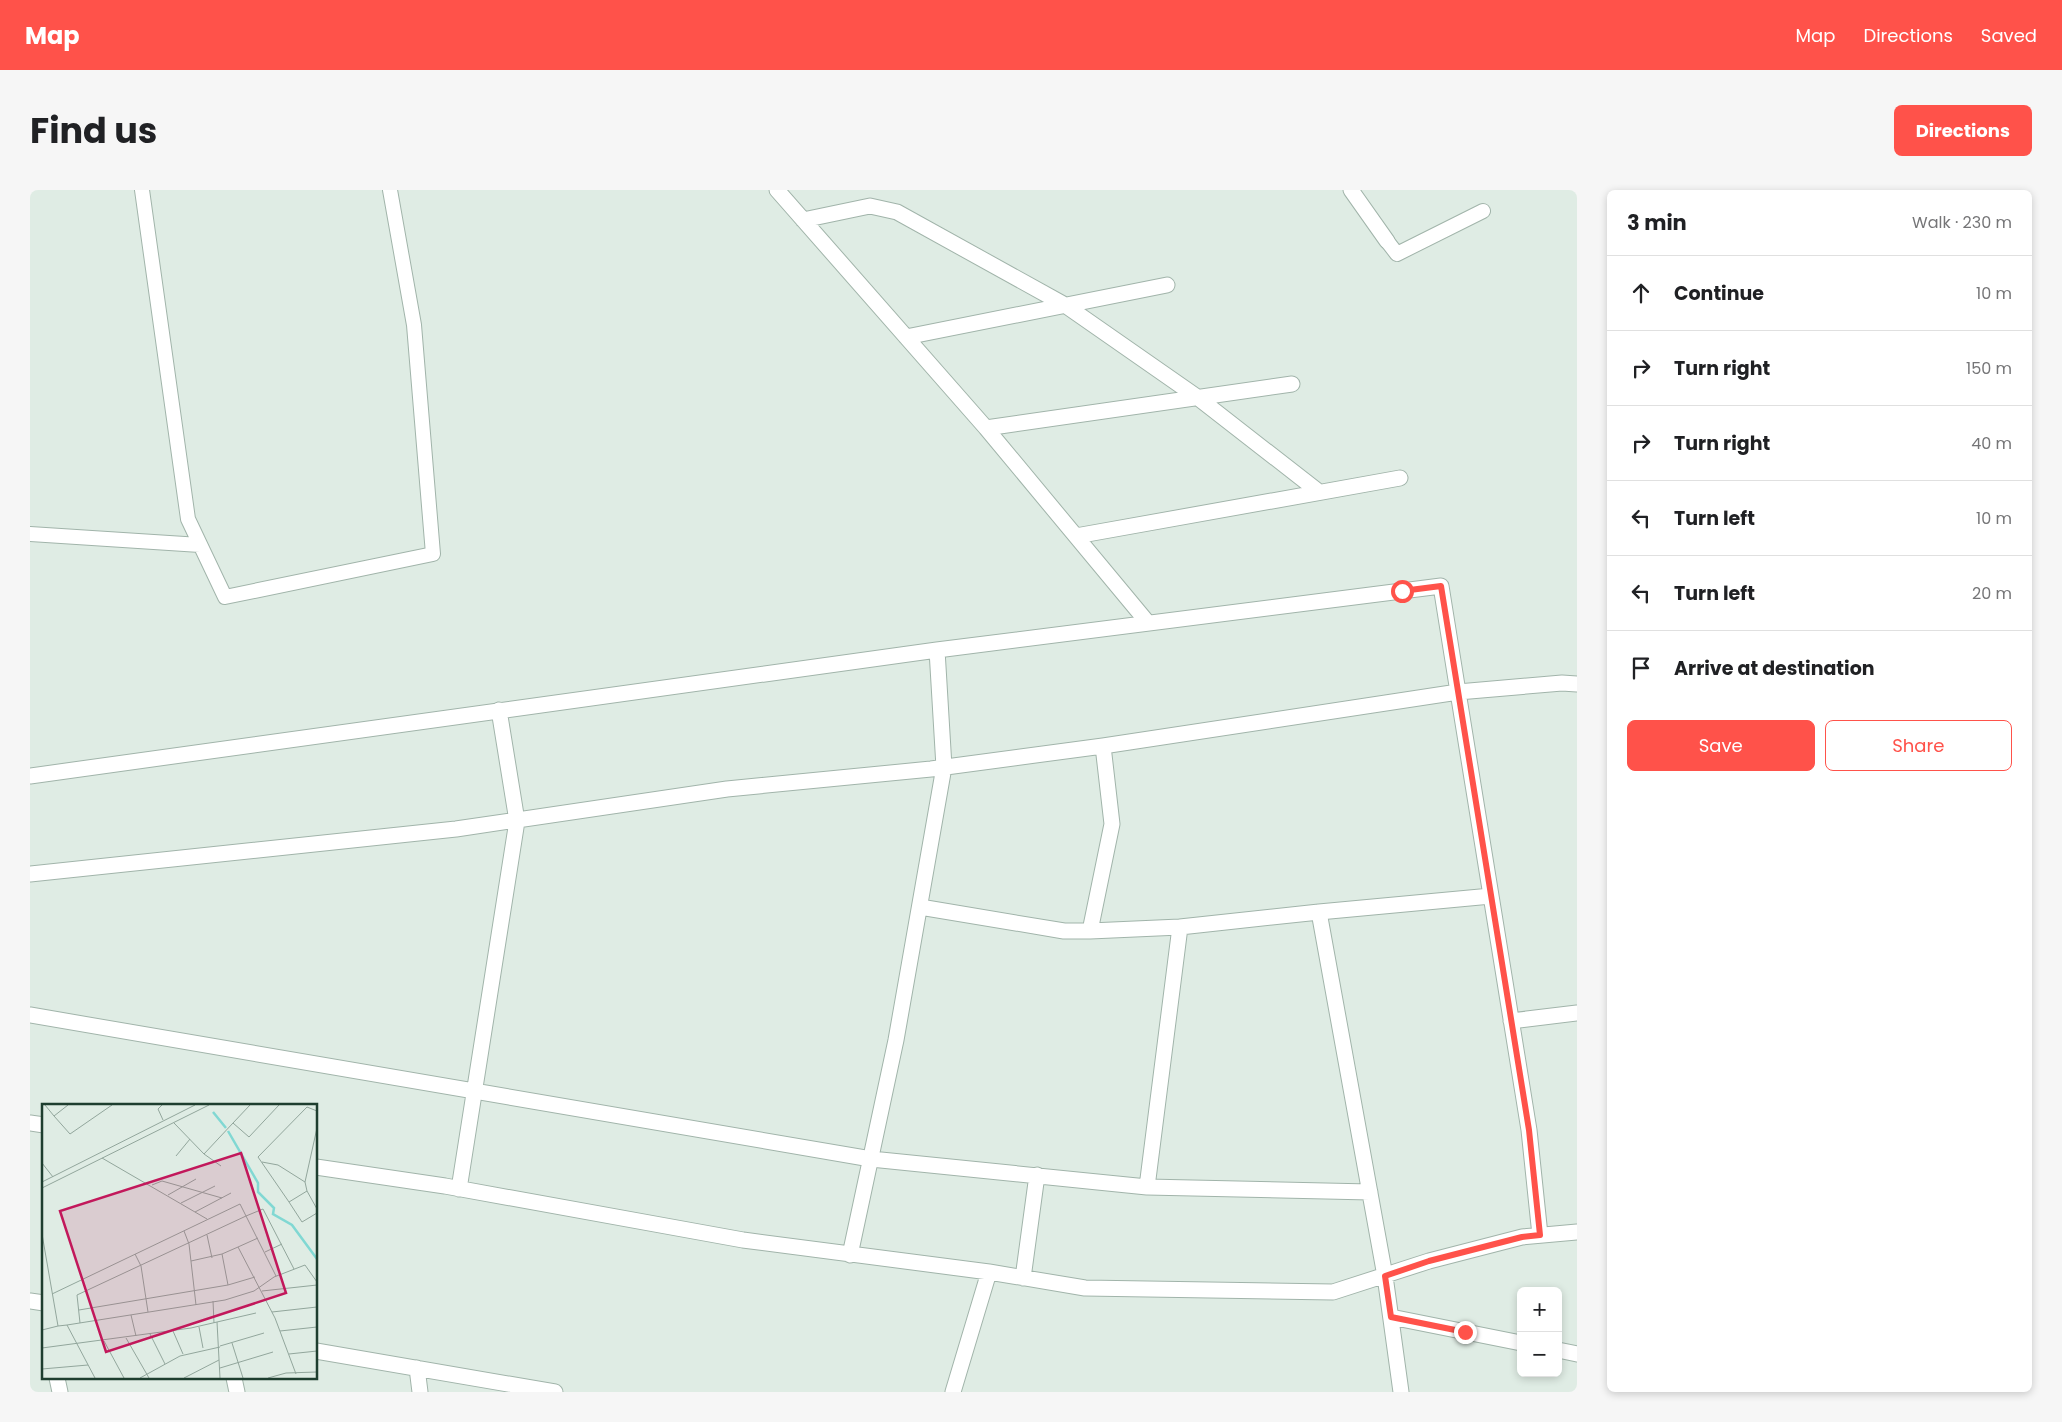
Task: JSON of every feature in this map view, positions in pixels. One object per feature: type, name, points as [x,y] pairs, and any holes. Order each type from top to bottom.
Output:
[{"type":"street","points":[[776,190],[986,428],[1148,623]]},
{"type":"street","points":[[1351,190],[1387,241]]},
{"type":"street","points":[[803,220],[870,206],[898,212],[1065,305],[1197,397],[1319,492]]},
{"type":"street","points":[[906,337],[1166,285]]},
{"type":"street","points":[[986,428],[1292,384]]},
{"type":"street","points":[[1076,536],[1400,478]]},
{"type":"street","points":[[30,776],[938,650],[1441,586],[1529,1130],[1540,1235]]},
{"type":"street","points":[[850,1254],[896,1040],[944,768],[938,650]]},
{"type":"street","points":[[30,874],[456,830],[727,789],[944,768],[1458,692],[1562,683],[1577,684]]},
{"type":"street","points":[[459,1189],[517,820],[499,710]]},
{"type":"street","points":[[1090,931],[1112,824],[1103,746]]},
{"type":"street","points":[[920,907],[1064,930],[1090,931],[1180,927],[1491,896]]},
{"type":"street","points":[[1319,912],[1385,1276],[1401,1392]]},
{"type":"street","points":[[1146,1187],[1180,927]]},
{"type":"street","points":[[1511,1021],[1577,1012]]},
{"type":"street","points":[[30,1015],[871,1159],[1146,1187],[1370,1192]]},
{"type":"street","points":[[318,1167],[459,1189],[743,1240],[989,1272],[1085,1288],[1334,1292],[1429,1261],[1522,1237],[1577,1232]]},
{"type":"street","points":[[1023,1278],[1037,1176]]},
{"type":"street","points":[[953,1392],[989,1272]]},
{"type":"street","points":[[1391,1317],[1517,1342]]},
{"type":"street","points":[[318,1351],[555,1392]]},
{"type":"street","points":[[1562,1351],[1577,1354]]},
{"type":"street","points":[[417,1368],[420,1392]]},
{"type":"lane","points":[[142,190],[188,519],[225,598],[433,554],[414,325],[390,190]]},
{"type":"lane","points":[[1387,241],[1397,254],[1483,210]]},
{"type":"lane","points":[[30,534],[200,545]]},
{"type":"route","points":[[1402,591],[1441,586],[1529,1130],[1540,1235],[1522,1237],[1429,1261],[1385,1276],[1391,1317],[1465,1332]]}]
